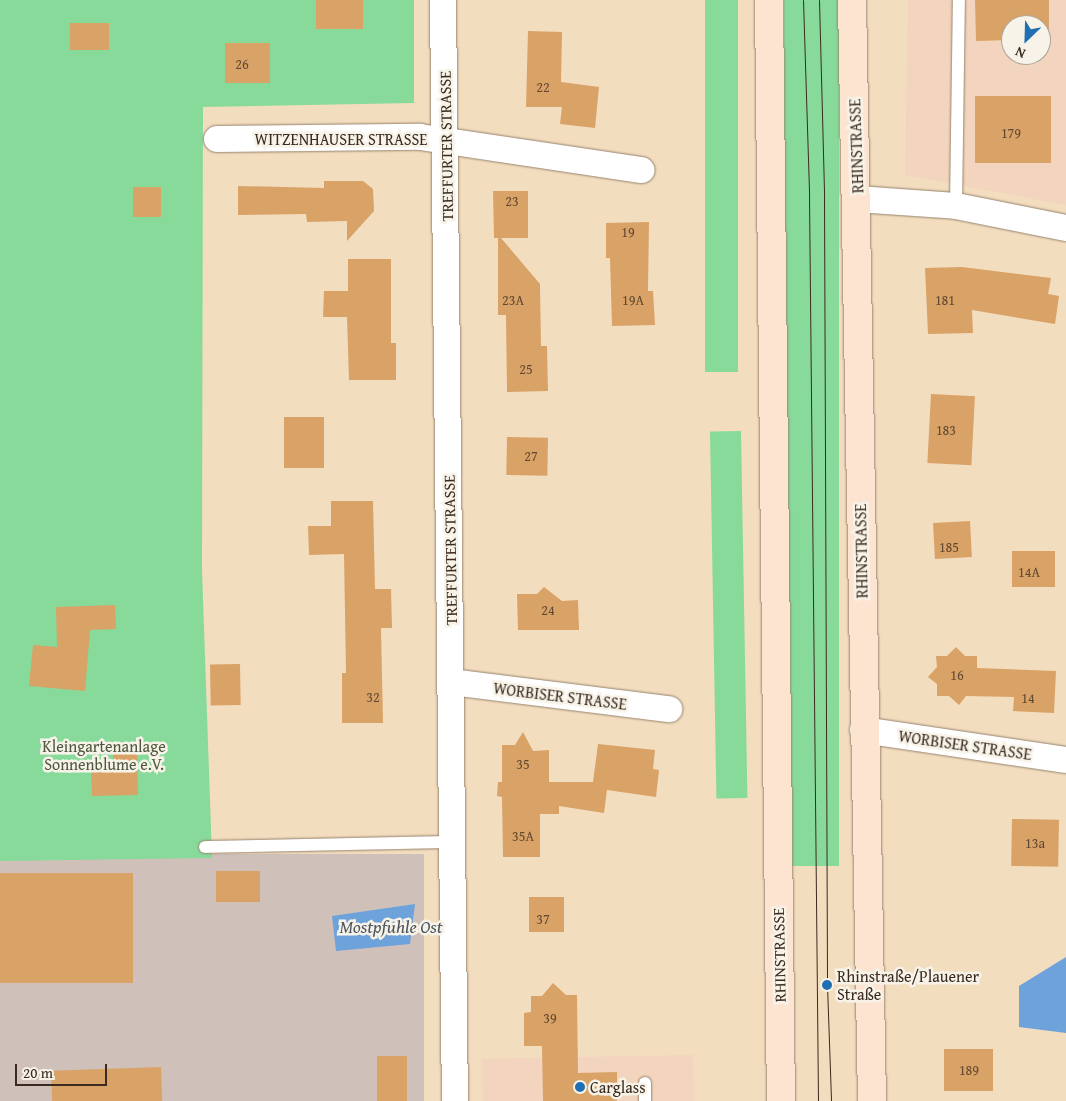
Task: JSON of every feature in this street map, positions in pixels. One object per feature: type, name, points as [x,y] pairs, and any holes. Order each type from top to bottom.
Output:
[{"type":"main road","name":"RHINSTRASSE","points":[[769,0],[781,1101]]},
{"type":"main road","name":"RHINSTRASSE","points":[[852,0],[857,199],[863,730],[872,1101]]},
{"type":"street","name":"TREFFURTER STRASSE","points":[[443,0],[455,1101]]},
{"type":"street","name":"WITZENHAUSER STRASSE","points":[[217,139],[420,137],[642,170]]},
{"type":"street","points":[[857,199],[956,206],[1066,228]]},
{"type":"street","name":"WORBISER STRASSE","points":[[451,682],[669,709]]},
{"type":"street","name":"WORBISER STRASSE","points":[[863,730],[1066,760]]},
{"type":"lane","points":[[956,206],[959,0]]},
{"type":"lane","points":[[205,847],[453,842]]},
{"type":"lane","points":[[645,1083],[645,1101]]},
{"type":"shaded area","points":[[908,0],[1066,0],[1066,205],[905,175]]},
{"type":"shaded area","points":[[0,854],[424,854],[424,1101],[0,1101]]},
{"type":"shaded area","points":[[693,1055],[694,1101],[483,1101],[482,1059]]},
{"type":"green space","name":"Kleingartenanlage Sonnenblume e.V.","points":[[0,0],[414,0],[414,103],[203,107],[202,570],[212,858],[0,861]]},
{"type":"green space","points":[[705,0],[738,0],[738,372],[705,372]]},
{"type":"green space","points":[[784,0],[839,0],[839,866],[784,866]]},
{"type":"green space","points":[[741,431],[747,798],[716,798],[710,432]]},
{"type":"water","name":"Mostpfuhle Ost","points":[[415,904],[410,944],[336,951],[332,916]]},
{"type":"water","points":[[1066,957],[1066,1033],[1019,1027],[1019,986]]},
{"type":"building","points":[[316,0],[363,0],[363,29],[316,29]]},
{"type":"building","points":[[975,0],[1049,0],[1049,15],[1001,15],[1001,40],[976,41]]},
{"type":"building","points":[[70,23],[109,23],[109,50],[70,50]]},
{"type":"building","points":[[528,31],[562,32],[561,82],[599,87],[595,128],[560,124],[562,107],[526,107]]},
{"type":"building","points":[[225,43],[270,43],[270,83],[225,83]]},
{"type":"building","points":[[975,96],[1051,96],[1051,163],[975,163]]},
{"type":"building","points":[[324,181],[363,181],[373,189],[374,211],[347,241],[347,221],[307,222],[306,214],[238,215],[238,186],[324,188]]},
{"type":"building","points":[[133,187],[161,187],[161,217],[133,217]]},
{"type":"building","points":[[493,191],[528,191],[528,238],[501,238],[540,284],[541,346],[547,346],[548,391],[507,392],[506,315],[498,315],[498,238],[494,238]]},
{"type":"building","points":[[649,222],[648,291],[653,291],[655,325],[612,326],[610,258],[606,258],[606,223]]},
{"type":"building","points":[[348,259],[391,259],[391,343],[396,343],[396,380],[349,380],[347,317],[323,317],[324,291],[348,291]]},
{"type":"building","points":[[962,267],[1051,278],[1048,294],[1059,296],[1055,324],[972,310],[973,333],[928,334],[925,268]]},
{"type":"building","points":[[931,394],[975,396],[971,465],[927,463]]},
{"type":"building","points":[[284,417],[324,417],[324,468],[284,468]]},
{"type":"building","points":[[507,437],[548,438],[547,476],[506,475]]},
{"type":"building","points":[[331,501],[373,501],[375,589],[391,589],[392,628],[381,628],[383,723],[342,723],[342,673],[346,673],[344,554],[309,555],[308,526],[331,526]]},
{"type":"building","points":[[970,521],[972,557],[935,559],[933,523]]},
{"type":"building","points":[[1012,551],[1055,551],[1055,587],[1012,587]]},
{"type":"building","points":[[544,587],[562,601],[578,600],[579,630],[518,630],[517,594],[537,594]]},
{"type":"building","points":[[115,605],[116,629],[90,630],[85,691],[29,686],[33,645],[57,647],[56,607]]},
{"type":"building","points":[[956,647],[965,656],[977,656],[977,668],[1056,671],[1054,713],[1013,711],[1014,697],[966,696],[959,705],[949,696],[937,696],[937,684],[928,677],[937,667],[936,656],[947,656]]},
{"type":"building","points":[[240,664],[241,705],[211,706],[210,665]]},
{"type":"building","points":[[523,732],[533,751],[549,750],[549,782],[593,782],[598,744],[655,750],[653,769],[659,770],[656,797],[607,790],[604,813],[559,806],[559,814],[540,814],[540,857],[503,857],[502,797],[497,796],[498,782],[502,782],[502,745],[515,745]]},
{"type":"building","points":[[137,752],[138,795],[92,796],[91,765],[113,764],[113,753]]},
{"type":"building","points":[[1012,819],[1059,820],[1058,867],[1011,866]]},
{"type":"building","points":[[216,871],[260,871],[260,902],[216,902]]},
{"type":"building","points":[[0,873],[133,873],[133,983],[0,983]]},
{"type":"building","points":[[529,897],[564,897],[564,932],[529,932]]},
{"type":"building","points":[[553,983],[566,995],[577,995],[578,1073],[617,1072],[617,1101],[543,1101],[542,1046],[524,1046],[524,1013],[531,1012],[531,996],[542,996]]},
{"type":"building","points":[[944,1049],[993,1049],[993,1091],[944,1091]]},
{"type":"building","points":[[377,1056],[407,1056],[407,1101],[377,1101]]},
{"type":"building","points":[[161,1067],[162,1101],[52,1101],[51,1071]]},
{"type":"tram line","points":[[803,0],[809,196],[818,1101]]},
{"type":"tram line","points":[[819,0],[824,196],[827,985],[831,1101]]},
{"type":"place","name":"Rhinstraße/Plauener Straße","points":[[827,985]]},
{"type":"place","name":"Carglass","points":[[580,1087]]}]
